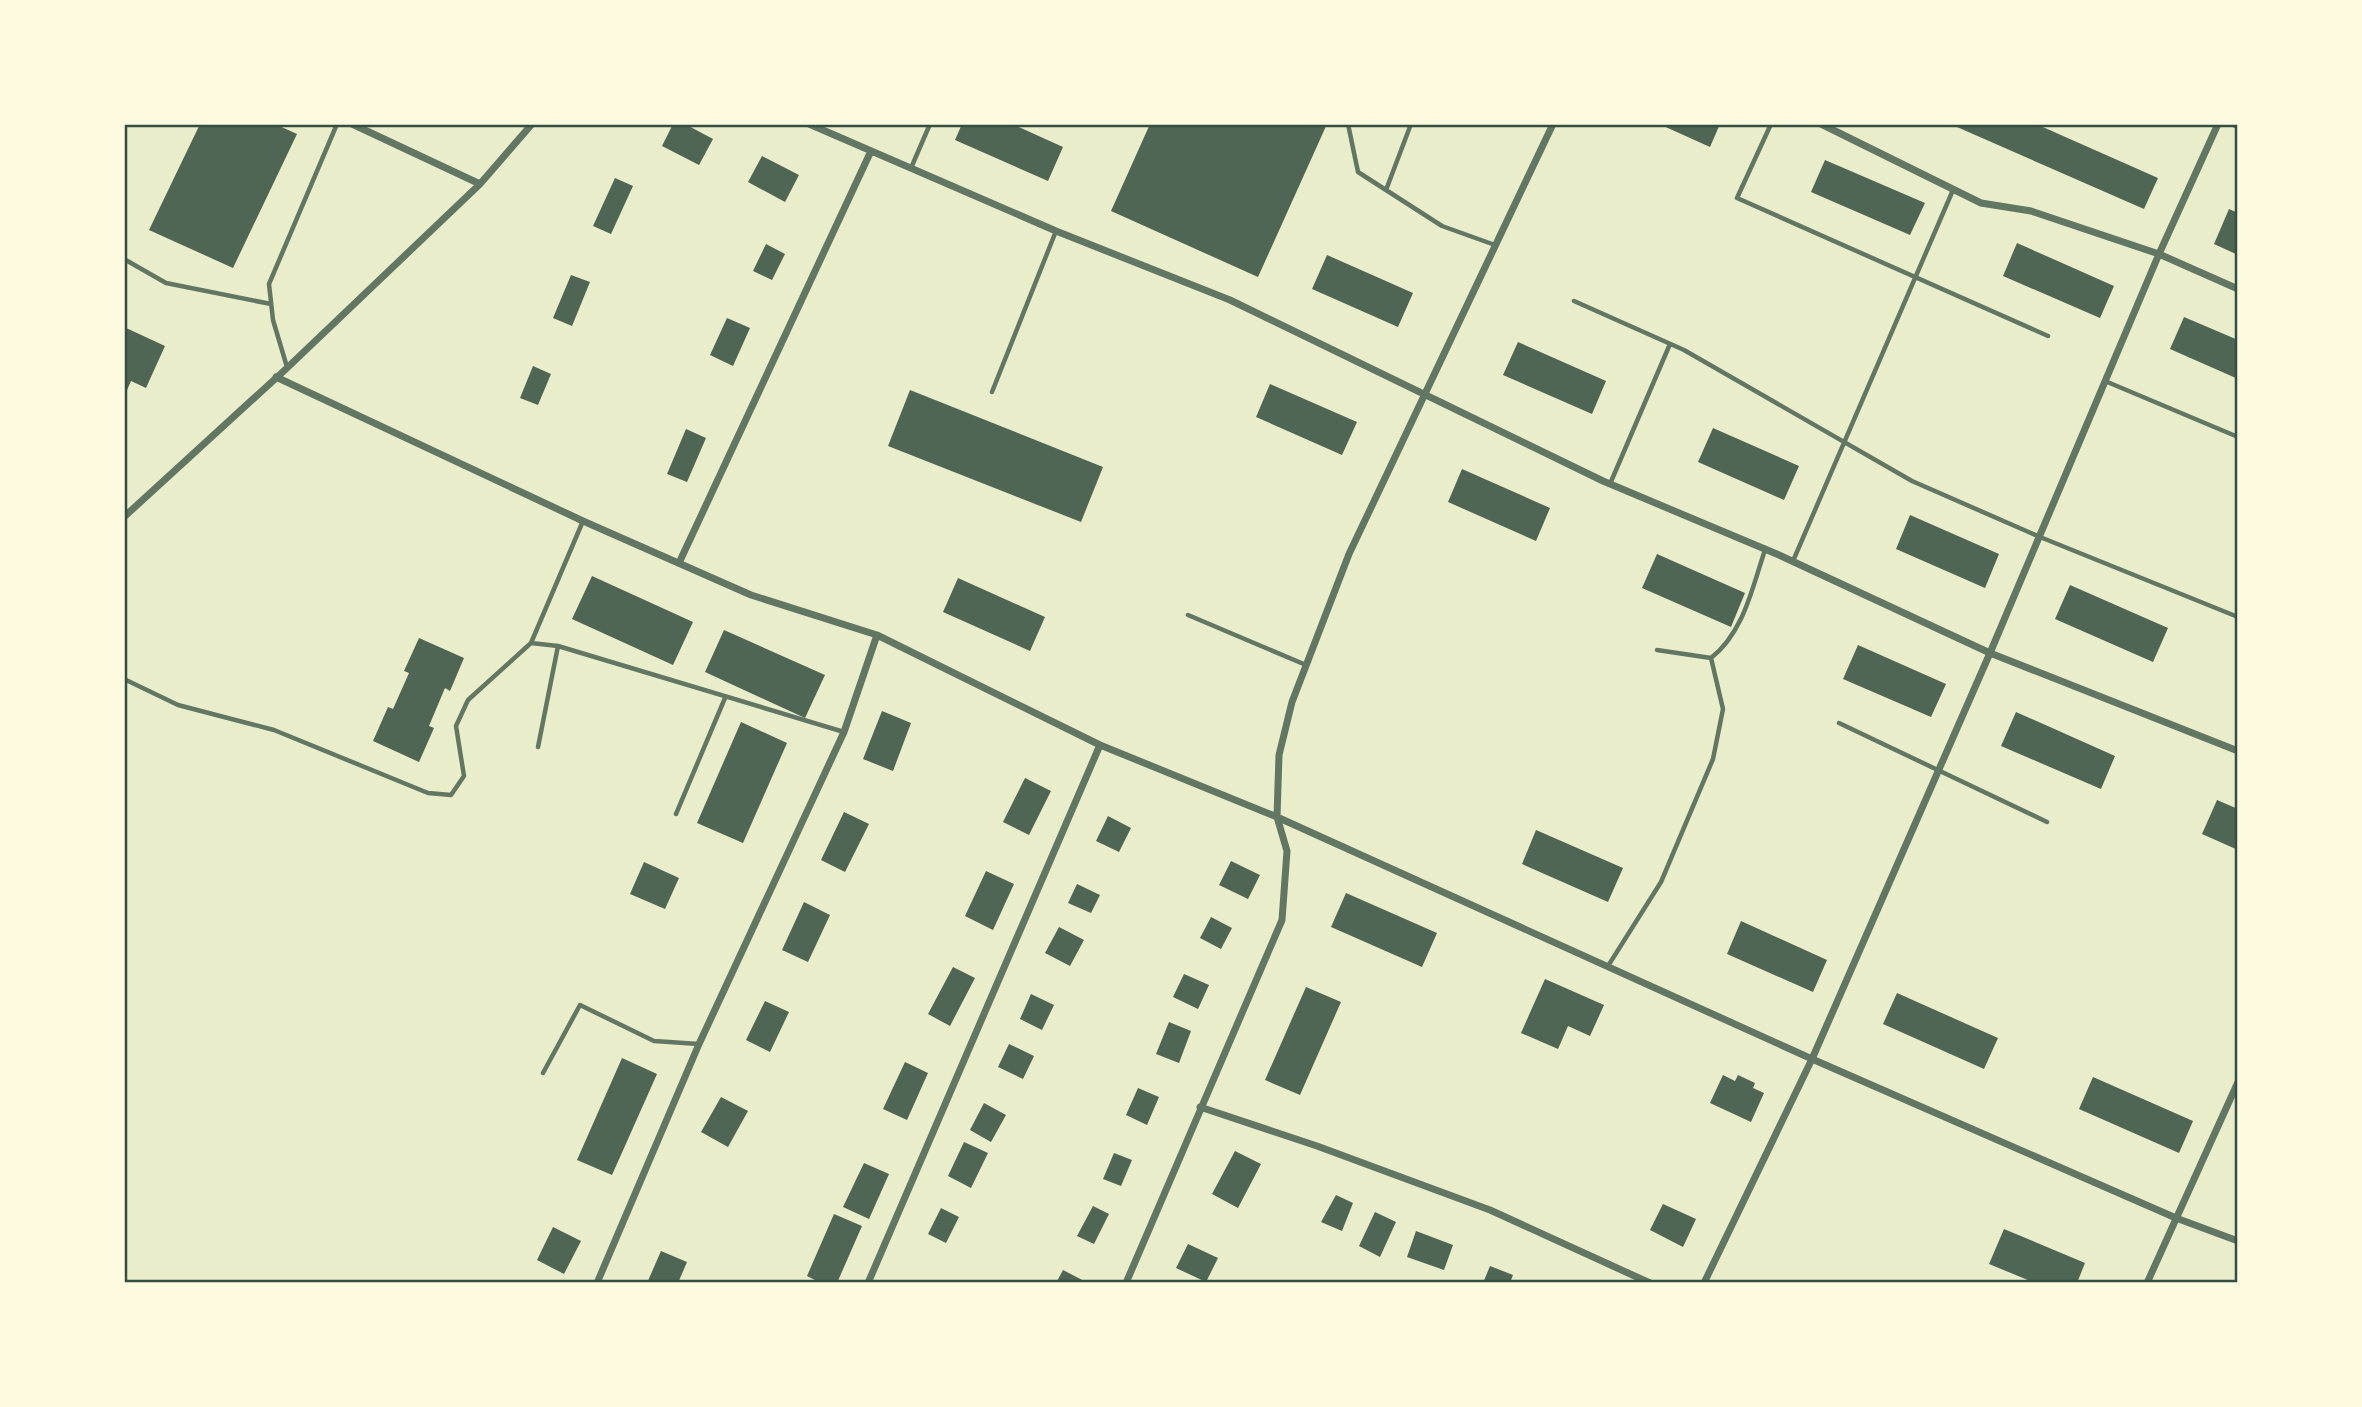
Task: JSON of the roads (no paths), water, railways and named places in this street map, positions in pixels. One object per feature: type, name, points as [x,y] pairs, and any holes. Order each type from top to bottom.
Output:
[{"type":"street","points":[[352,124],[480,184]]},
{"type":"street","points":[[124,517],[287,368],[480,184],[532,124]]},
{"type":"street","points":[[809,124],[1056,230],[1230,300],[1610,484],[1792,562],[1990,653],[2238,751]]},
{"type":"street","points":[[1126,1283],[1282,920],[1287,851],[1277,817],[1279,755],[1292,702],[1349,554],[1553,124]]},
{"type":"street","points":[[1821,124],[1981,202],[2031,211],[2159,254],[2238,289]]},
{"type":"street","points":[[1704,1283],[1812,1059],[1990,653],[2159,254],[2218,124]]},
{"type":"street","points":[[679,563],[871,151]]},
{"type":"street","points":[[276,377],[583,521],[751,595],[877,635],[1100,745],[1277,817],[1812,1059],[2176,1218],[2238,1241]]},
{"type":"street","points":[[597,1283],[699,1044],[844,732],[877,635]]},
{"type":"street","points":[[869,1283],[1100,745]]},
{"type":"street","points":[[2147,1283],[2238,1082]]},
{"type":"street","points":[[1200,1107],[1317,1146],[1490,1210],[1650,1283]]},
{"type":"lane","points":[[287,368],[273,320],[269,284],[337,124]]},
{"type":"lane","points":[[911,168],[930,124]]},
{"type":"lane","points":[[1348,124],[1358,172],[1442,226],[1496,245]]},
{"type":"lane","points":[[1386,190],[1411,124]]},
{"type":"lane","points":[[1771,124],[1737,198],[2048,336]]},
{"type":"lane","points":[[2231,124],[2238,127]]},
{"type":"lane","points":[[1792,562],[1954,189]]},
{"type":"lane","points":[[992,392],[1056,230]]},
{"type":"lane","points":[[124,259],[166,283],[271,304]]},
{"type":"lane","points":[[1574,302],[1684,350],[1912,481],[2039,537],[2238,617]]},
{"type":"lane","points":[[1610,484],[1670,344]]},
{"type":"lane","points":[[2105,381],[2238,437]]},
{"type":"lane","points":[[124,679],[177,705],[274,730],[428,793],[451,795],[464,776],[456,726],[468,700],[531,643],[583,521]]},
{"type":"lane","points":[[1657,650],[1711,658],[1722,649],[1736,632],[1765,550]]},
{"type":"lane","points":[[1188,615],[1306,665]]},
{"type":"lane","points":[[531,643],[558,646],[844,732]]},
{"type":"lane","points":[[538,747],[558,646]]},
{"type":"lane","points":[[1608,967],[1661,882],[1713,759],[1723,709],[1711,658]]},
{"type":"lane","points":[[676,814],[726,698]]},
{"type":"lane","points":[[1839,723],[2048,822]]},
{"type":"lane","points":[[543,1073],[580,1005],[654,1041],[699,1044]]}]
